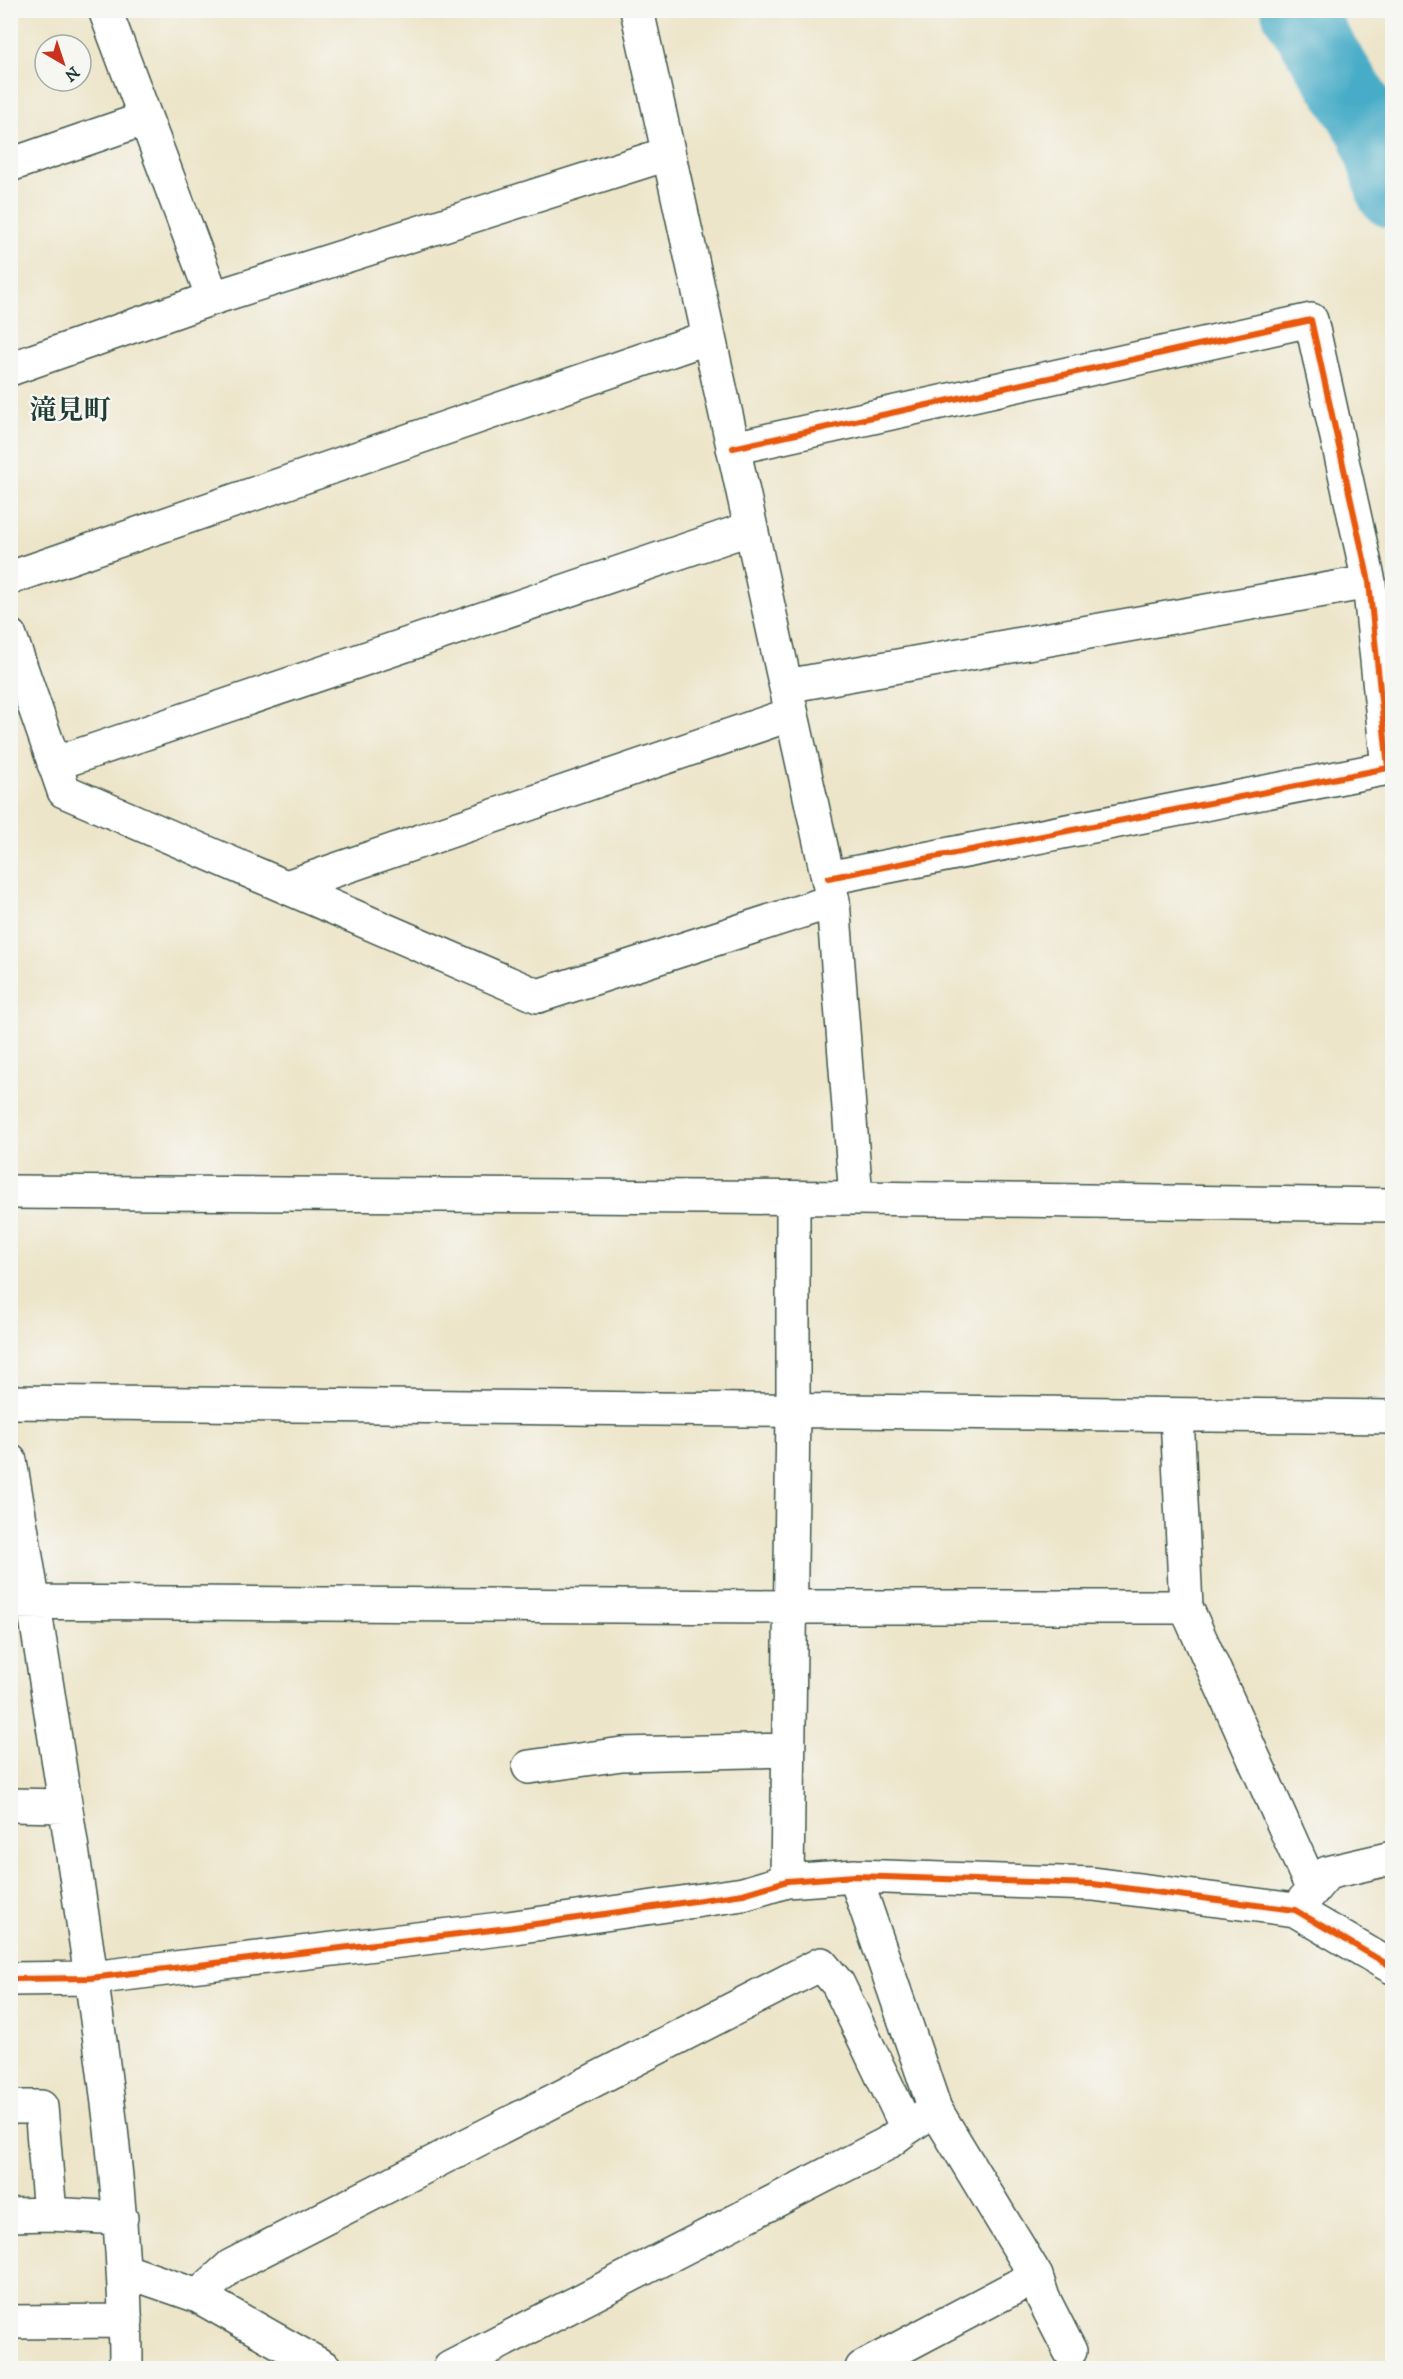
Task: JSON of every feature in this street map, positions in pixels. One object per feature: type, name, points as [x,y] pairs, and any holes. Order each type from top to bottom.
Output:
[{"type":"street","points":[[105,10],[213,298]]},
{"type":"street","points":[[637,10],[830,889],[856,1197]]},
{"type":"street","points":[[10,165],[144,119]]},
{"type":"street","points":[[10,369],[213,298],[667,154]]},
{"type":"street","points":[[10,636],[64,791],[538,996],[830,889],[1388,768],[1369,582],[1311,320],[733,448]]},
{"type":"street","points":[[10,578],[709,338]]},
{"type":"street","points":[[54,764],[751,528]]},
{"type":"street","points":[[286,887],[789,700],[1369,582]]},
{"type":"street","points":[[10,1192],[856,1197],[1392,1205]]},
{"type":"street","points":[[787,1881],[793,1198]]},
{"type":"street","points":[[10,1402],[1392,1417]]},
{"type":"street","points":[[1177,1415],[1186,1607],[1304,1900],[1392,1966]]},
{"type":"street","points":[[10,1461],[22,1603],[66,1806],[91,1978],[121,2218],[126,2368]]},
{"type":"street","points":[[22,1603],[1186,1607]]},
{"type":"street","points":[[529,1767],[622,1754],[788,1750]]},
{"type":"street","points":[[10,1805],[66,1806]]},
{"type":"street","points":[[1304,1900],[1327,1873],[1392,1858]]},
{"type":"street","points":[[10,1979],[91,1978],[508,1928],[742,1894],[787,1881],[855,1876],[1093,1884],[1304,1900]]},
{"type":"street","points":[[855,1876],[935,2109],[1036,2276],[1043,2298],[1070,2351]]},
{"type":"street","points":[[198,2296],[231,2266],[821,1964],[838,1984],[907,2128]]},
{"type":"street","points":[[10,2107],[41,2107],[50,2214]]},
{"type":"street","points":[[450,2368],[886,2144],[935,2109]]},
{"type":"street","points":[[10,2215],[50,2214],[121,2218]]},
{"type":"street","points":[[123,2270],[198,2296],[325,2368]]},
{"type":"street","points":[[862,2368],[1036,2276]]},
{"type":"street","points":[[10,2322],[126,2321]]},
{"type":"waterway","points":[[1296,10],[1373,131],[1392,193]]},
{"type":"cycle path","points":[[733,448],[1311,320],[1369,582],[1388,768],[828,878]]},
{"type":"cycle path","points":[[10,1979],[91,1978],[508,1928],[743,1894],[787,1881],[855,1876],[1093,1884],[1295,1910],[1392,1967]]},
{"type":"district","name":"滝見町","points":[[70,410]]}]
